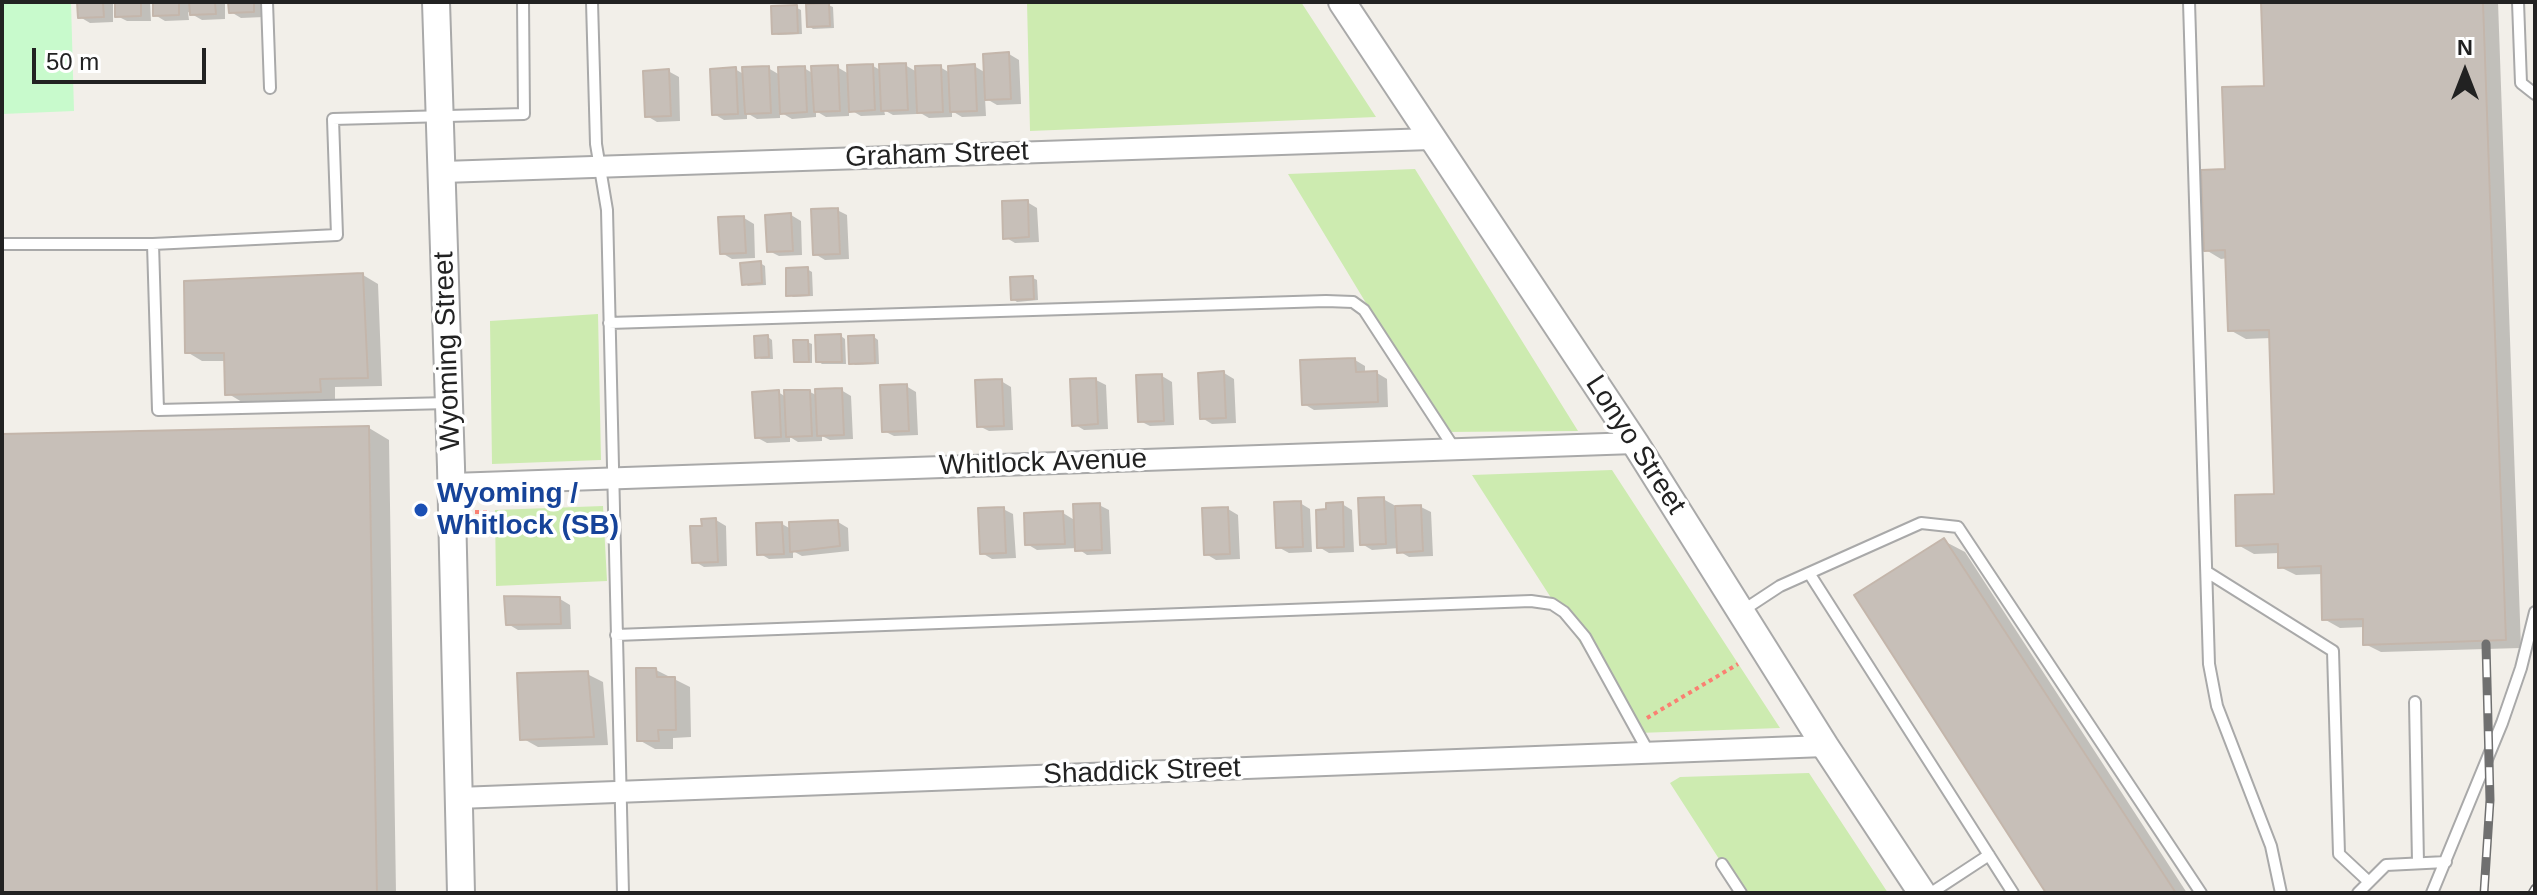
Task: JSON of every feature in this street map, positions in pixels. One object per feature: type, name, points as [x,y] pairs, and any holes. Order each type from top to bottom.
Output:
[{"type":"street","name":"Wyoming Street","points":[[436,2],[452,484],[461,893]]},
{"type":"street","name":"Lonyo Street","points":[[1342,2],[1635,443],[1825,746],[1922,893]]},
{"type":"street","name":"Graham Street","points":[[443,172],[1431,139]]},
{"type":"street","name":"Whitlock Avenue","points":[[452,484],[1635,443]]},
{"type":"street","name":"Shaddick Street","points":[[458,798],[1825,746]]},
{"type":"lane","points":[[267,2],[270,88]]},
{"type":"lane","points":[[2,244],[153,244],[337,235],[333,119],[524,114],[523,2]]},
{"type":"lane","points":[[592,2],[596,144],[607,210],[623,893]]},
{"type":"lane","points":[[2189,2],[2209,664],[2217,706],[2271,846],[2281,893]]},
{"type":"lane","points":[[2518,2],[2521,83],[2535,94]]},
{"type":"lane","points":[[153,244],[158,410],[449,403]]},
{"type":"lane","points":[[609,323],[1353,302],[1364,310],[1455,449]]},
{"type":"lane","points":[[1742,611],[1780,586],[1921,523],[1958,527],[2201,893]]},
{"type":"lane","points":[[2207,572],[2333,651],[2339,854],[2369,882]]},
{"type":"lane","points":[[1809,573],[2013,893]]},
{"type":"lane","points":[[616,635],[1531,601],[1552,604],[1564,612],[1585,637],[1649,753]]},
{"type":"lane","points":[[2432,893],[2502,723],[2521,668],[2535,612]]},
{"type":"lane","points":[[2415,702],[2418,863]]},
{"type":"lane","points":[[1931,893],[1989,855]]},
{"type":"lane","points":[[2358,893],[2386,865],[2446,862]]},
{"type":"lane","points":[[1722,864],[1741,893]]},
{"type":"path","points":[[1634,726],[1738,664]]},
{"type":"green space","points":[[2,2],[71,2],[74,111],[2,114]]},
{"type":"green space","points":[[1027,2],[1301,2],[1376,117],[1030,131]]},
{"type":"green space","points":[[1415,169],[1578,431],[1444,432],[1288,174]]},
{"type":"green space","points":[[598,314],[601,460],[492,464],[490,321]]},
{"type":"green space","points":[[1612,470],[1780,728],[1638,733],[1472,475]]},
{"type":"green space","points":[[603,506],[607,581],[496,586],[495,510]]},
{"type":"green space","points":[[1809,773],[1888,893],[1741,893],[1670,783],[1680,777]]},
{"type":"building","points":[[77,2],[103,2],[104,17],[78,18]]},
{"type":"building","points":[[115,2],[141,2],[141,16],[115,17]]},
{"type":"building","points":[[153,2],[179,2],[179,15],[153,16]]},
{"type":"building","points":[[189,2],[215,2],[216,14],[190,15]]},
{"type":"building","points":[[228,2],[254,2],[254,12],[229,13]]},
{"type":"building","points":[[2261,2],[2483,2],[2506,640],[2363,645],[2363,619],[2322,620],[2321,566],[2278,568],[2278,544],[2236,546],[2235,495],[2274,494],[2269,330],[2228,331],[2225,250],[2204,251],[2201,170],[2225,169],[2222,87],[2264,86]]},
{"type":"building","points":[[829,3],[830,26],[807,27],[806,4]]},
{"type":"building","points":[[797,5],[798,33],[772,34],[771,6]]},
{"type":"building","points":[[1009,52],[1011,99],[985,100],[983,54]]},
{"type":"building","points":[[906,63],[908,110],[881,111],[879,64]]},
{"type":"building","points":[[873,64],[875,110],[849,112],[847,65]]},
{"type":"building","points":[[975,64],[977,111],[950,112],[948,66]]},
{"type":"building","points":[[838,65],[840,111],[814,112],[811,66]]},
{"type":"building","points":[[941,65],[943,112],[917,113],[915,66]]},
{"type":"building","points":[[769,66],[771,113],[745,114],[742,67]]},
{"type":"building","points":[[805,66],[807,112],[780,114],[778,67]]},
{"type":"building","points":[[736,67],[738,114],[712,115],[710,69]]},
{"type":"building","points":[[669,69],[671,116],[645,117],[643,71]]},
{"type":"building","points":[[1028,200],[1029,237],[1003,239],[1002,201]]},
{"type":"building","points":[[838,208],[840,254],[813,255],[811,209]]},
{"type":"building","points":[[791,213],[793,251],[767,252],[765,215]]},
{"type":"building","points":[[744,216],[746,253],[720,254],[718,217]]},
{"type":"building","points":[[761,261],[762,283],[742,285],[740,263]]},
{"type":"building","points":[[808,267],[809,295],[786,296],[786,268]]},
{"type":"building","points":[[363,273],[368,378],[320,379],[321,392],[225,395],[224,353],[185,353],[184,281]]},
{"type":"building","points":[[1033,276],[1034,299],[1011,300],[1010,277]]},
{"type":"building","points":[[841,334],[842,362],[816,362],[815,335]]},
{"type":"building","points":[[768,335],[769,357],[755,358],[754,336]]},
{"type":"building","points":[[874,335],[875,363],[849,364],[848,336]]},
{"type":"building","points":[[793,340],[808,340],[809,362],[794,362]]},
{"type":"building","points":[[1355,358],[1356,372],[1377,371],[1378,402],[1302,405],[1300,360]]},
{"type":"building","points":[[1224,371],[1226,418],[1200,419],[1198,373]]},
{"type":"building","points":[[1162,374],[1164,421],[1138,422],[1136,375]]},
{"type":"building","points":[[1096,378],[1098,424],[1072,426],[1070,379]]},
{"type":"building","points":[[1002,379],[1004,426],[977,427],[975,380]]},
{"type":"building","points":[[907,384],[909,431],[882,432],[880,385]]},
{"type":"building","points":[[842,388],[844,435],[817,436],[815,389]]},
{"type":"building","points":[[779,390],[781,437],[755,438],[752,392]]},
{"type":"building","points":[[784,390],[810,390],[812,436],[786,437]]},
{"type":"building","points":[[369,426],[377,893],[2,893],[2,434]]},
{"type":"building","points":[[1384,497],[1386,544],[1360,545],[1358,498]]},
{"type":"building","points":[[1301,501],[1303,547],[1276,548],[1274,502]]},
{"type":"building","points":[[1343,502],[1344,547],[1317,548],[1316,510],[1326,509],[1326,503]]},
{"type":"building","points":[[1100,503],[1102,550],[1075,551],[1073,504]]},
{"type":"building","points":[[1421,505],[1423,551],[1397,553],[1395,506]]},
{"type":"building","points":[[1004,507],[1006,553],[980,554],[978,508]]},
{"type":"building","points":[[1228,507],[1230,554],[1204,555],[1202,508]]},
{"type":"building","points":[[1063,511],[1065,544],[1025,545],[1024,513]]},
{"type":"building","points":[[716,518],[718,562],[692,563],[690,526],[702,526],[701,519]]},
{"type":"building","points":[[838,520],[840,546],[790,552],[789,522]]},
{"type":"building","points":[[782,522],[784,554],[757,555],[756,523]]},
{"type":"building","points":[[1944,538],[2176,893],[2046,893],[1854,595]]},
{"type":"building","points":[[504,596],[560,597],[561,624],[506,625]]},
{"type":"building","points":[[636,668],[656,668],[657,677],[675,677],[676,730],[658,730],[659,741],[637,741]]},
{"type":"building","points":[[588,671],[594,737],[520,740],[517,673]]},
{"type":"railway","points":[[2484,893],[2490,800],[2486,644]]},
{"type":"railway","points":[[2532,893],[2535,888]]},
{"type":"place","name":"Wyoming / Whitlock (SB)","points":[[421,510]]}]
